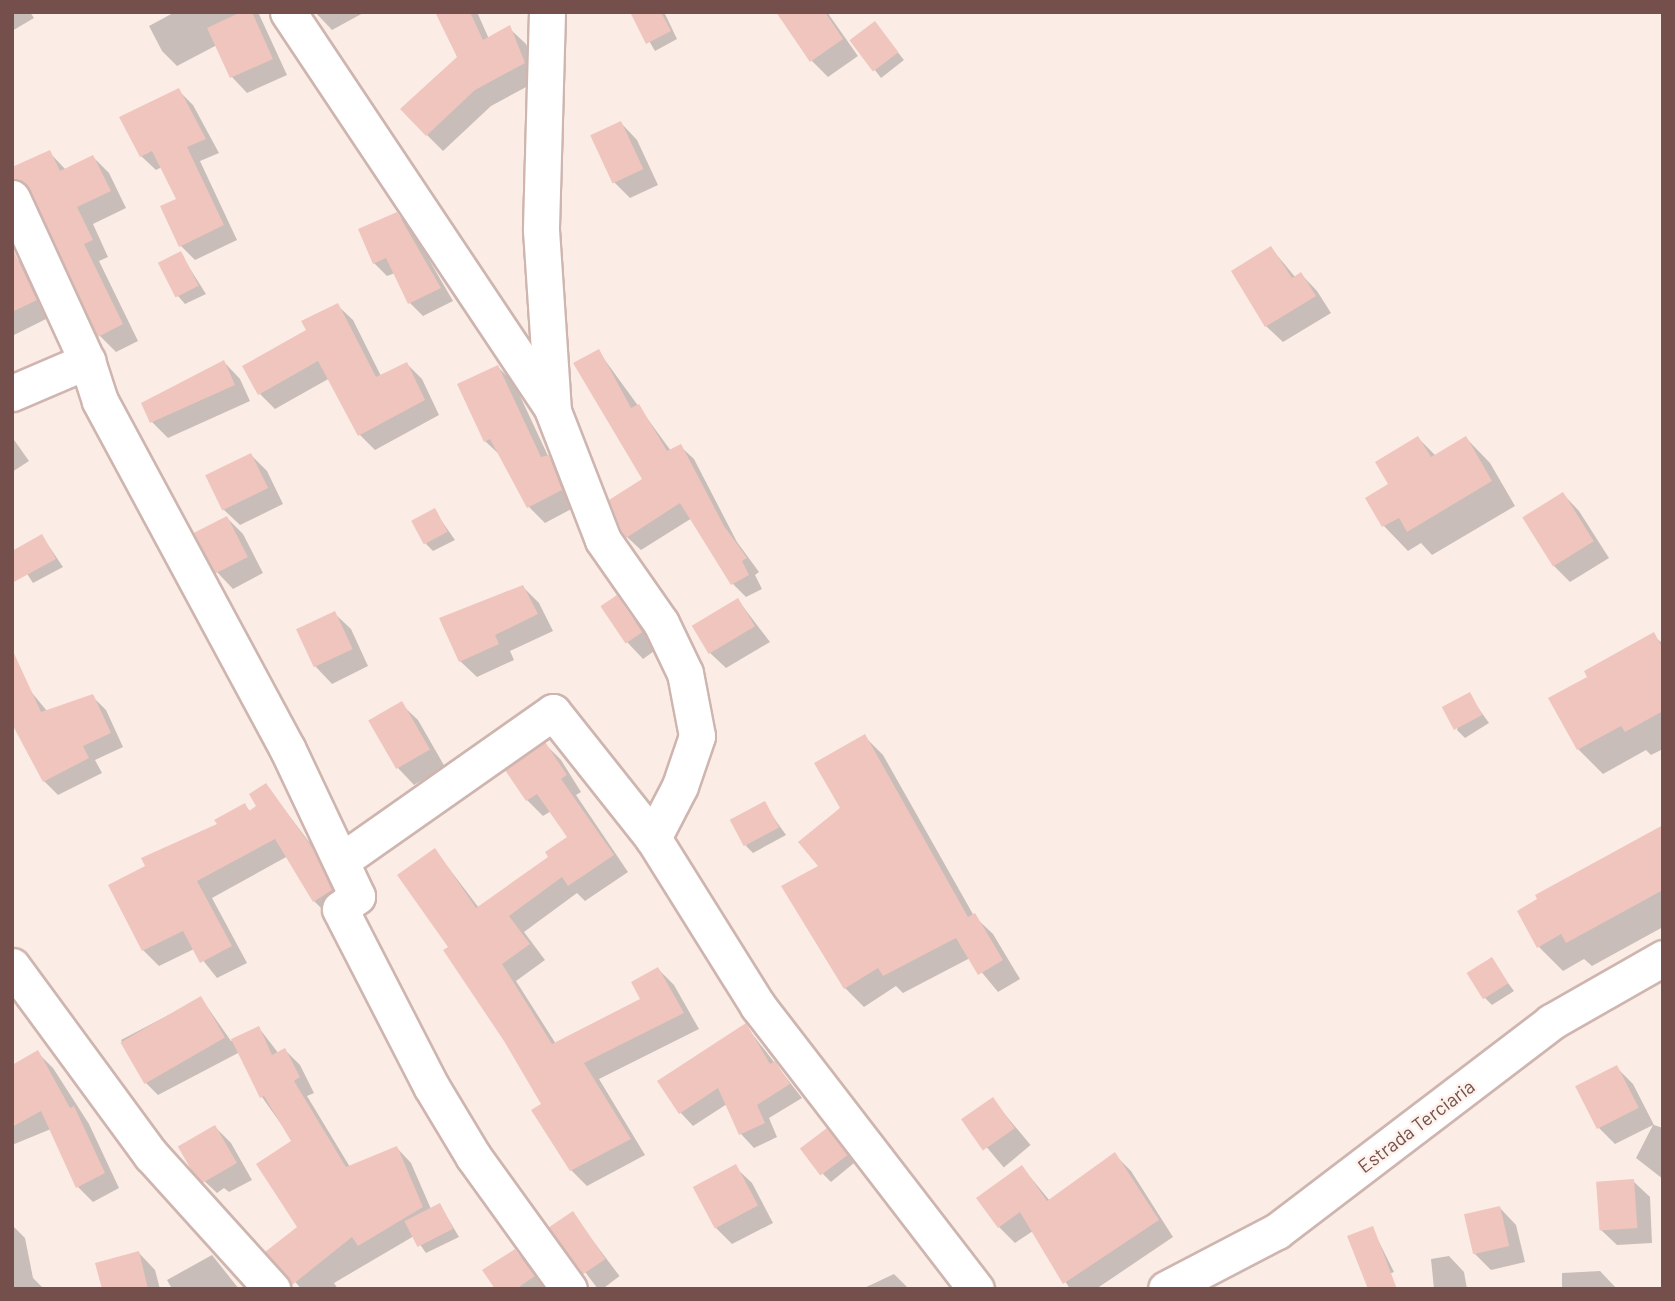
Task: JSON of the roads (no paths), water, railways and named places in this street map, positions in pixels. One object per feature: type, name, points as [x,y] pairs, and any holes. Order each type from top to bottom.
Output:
[{"type":"street","points":[[288,12],[312,55],[554,411],[603,540],[661,624],[685,673],[697,736],[680,786],[653,838]]},
{"type":"street","points":[[547,12],[541,230],[554,411]]},
{"type":"street","points":[[12,198],[87,361],[100,401],[287,748],[341,861],[357,896],[340,908],[431,1086],[473,1156],[569,1289]]},
{"type":"street","points":[[12,393],[87,361]]},
{"type":"street","points":[[341,861],[553,712],[653,838],[758,1006],[976,1289]]},
{"type":"street","name":"Estrada Terciaria","points":[[1166,1289],[1277,1231],[1551,1022],[1663,958]]},
{"type":"street","points":[[12,966],[151,1155],[272,1289]]}]
